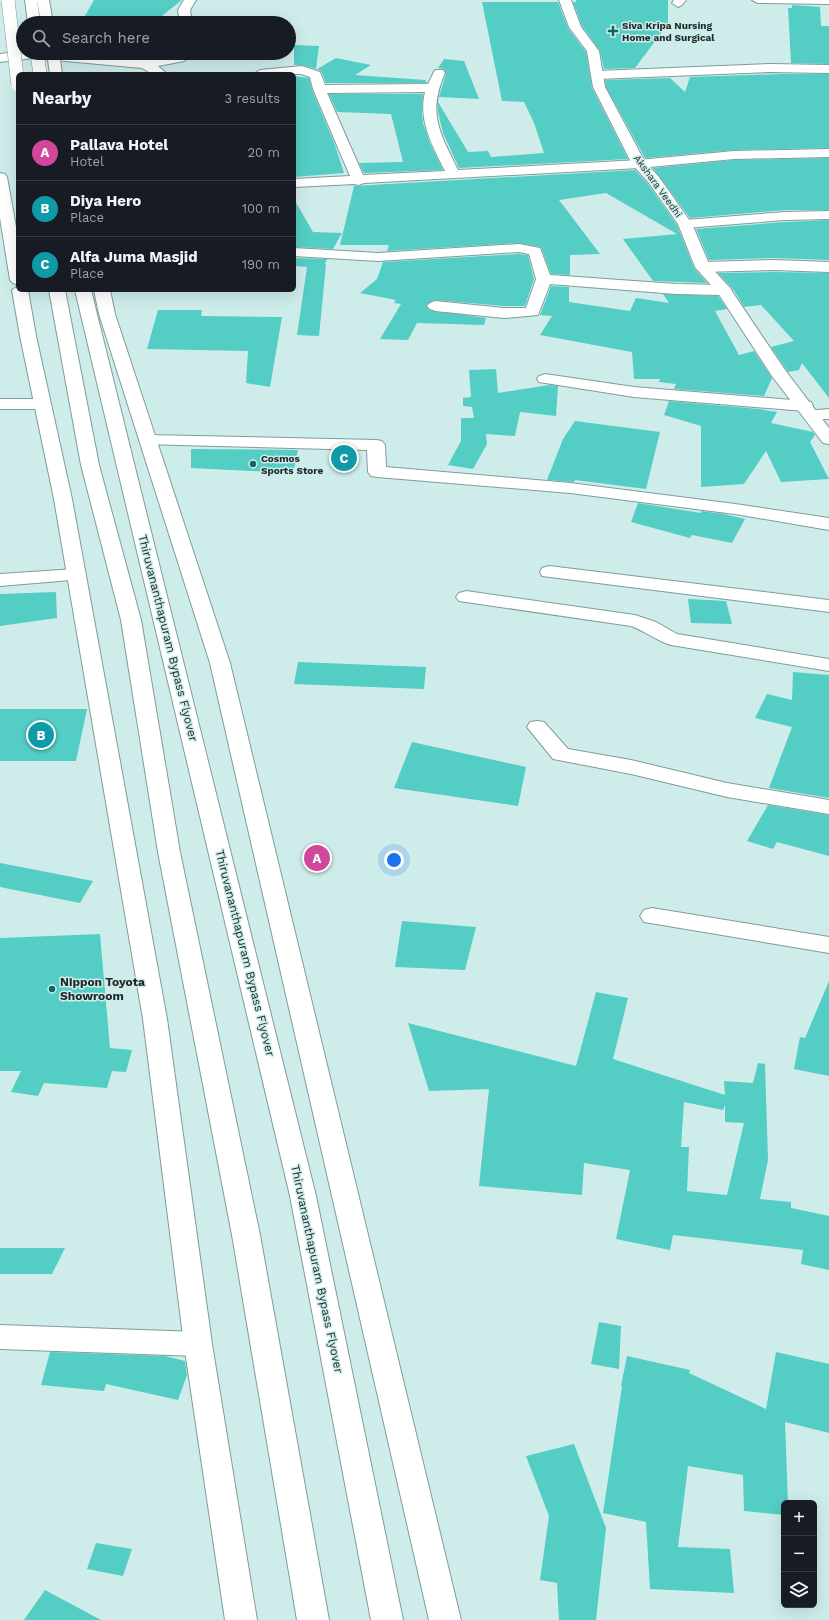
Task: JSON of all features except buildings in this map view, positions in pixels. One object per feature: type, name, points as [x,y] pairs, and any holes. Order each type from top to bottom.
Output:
[{"type":"main road","points":[[8,0],[16,72]]},
{"type":"main road","points":[[31,0],[33,16]]},
{"type":"main road","points":[[43,0],[46,16]]},
{"type":"main road","points":[[185,16],[184,10],[190,0]]},
{"type":"main road","name":"Akshara Veedhi","points":[[565,0],[575,27],[593,51],[599,87],[639,164],[654,180],[685,224],[703,267],[724,290],[778,373],[829,439]]},
{"type":"main road","points":[[758,0],[829,1]]},
{"type":"main road","points":[[0,41],[16,41]]},
{"type":"main road","points":[[0,58],[16,55]]},
{"type":"main road","points":[[38,60],[40,72]]},
{"type":"main road","points":[[54,60],[56,72]]},
{"type":"main road","points":[[104,60],[145,64],[173,60]]},
{"type":"main road","points":[[145,64],[158,72]]},
{"type":"main road","points":[[597,75],[770,68],[829,68]]},
{"type":"main road","points":[[293,72],[309,71],[316,75],[320,89],[359,181]]},
{"type":"main road","points":[[439,73],[430,88],[428,105],[433,133],[454,175]]},
{"type":"main road","points":[[320,89],[430,88]]},
{"type":"main road","points":[[296,183],[359,181],[556,167],[639,164],[694,157],[789,152],[829,153]]},
{"type":"main road","points":[[0,182],[16,269]]},
{"type":"main road","points":[[685,224],[785,216],[829,215]]},
{"type":"main road","points":[[296,252],[378,257],[519,248],[535,252],[544,279],[532,312],[504,313],[435,306]]},
{"type":"main road","points":[[703,267],[774,265],[829,267]]},
{"type":"main road","points":[[544,279],[676,290],[724,290]]},
{"type":"main road","points":[[20,292],[42,404],[63,499],[155,1019],[198,1344],[241,1620]]},
{"type":"main road","points":[[57,292],[90,465],[131,620],[169,852],[246,1235],[313,1620]]},
{"type":"main road","name":"Thiruvananthapuram Bypass Flyover","points":[[83,292],[303,1196],[387,1620]]},
{"type":"main road","points":[[102,292],[107,314],[220,663],[445,1620]]},
{"type":"main road","points":[[545,379],[634,392],[808,410],[829,414]]},
{"type":"main road","points":[[0,404],[42,404]]},
{"type":"main road","points":[[148,440],[376,445],[377,472],[570,488],[735,509],[829,524]]},
{"type":"main road","points":[[550,572],[829,606]]},
{"type":"main road","points":[[0,580],[76,575]]},
{"type":"main road","points":[[466,597],[635,621],[649,626],[671,639],[829,665]]},
{"type":"main road","points":[[537,727],[561,754],[631,767],[727,790],[829,807]]},
{"type":"main road","points":[[652,916],[829,946]]},
{"type":"main road","points":[[0,1337],[198,1344]]},
{"type":"place","name":"Siva Kripa Nursing Home and Surgical","points":[[613,31]]},
{"type":"place","name":"Alfa Juma Masjid","points":[[344,458]]},
{"type":"place","name":"Cosmos Sports Store","points":[[253,464]]},
{"type":"place","name":"Diya Hero","points":[[41,735]]},
{"type":"place","name":"Pallava Hotel","points":[[317,858]]},
{"type":"place","name":"Nippon Toyota Showroom","points":[[52,989]]}]
